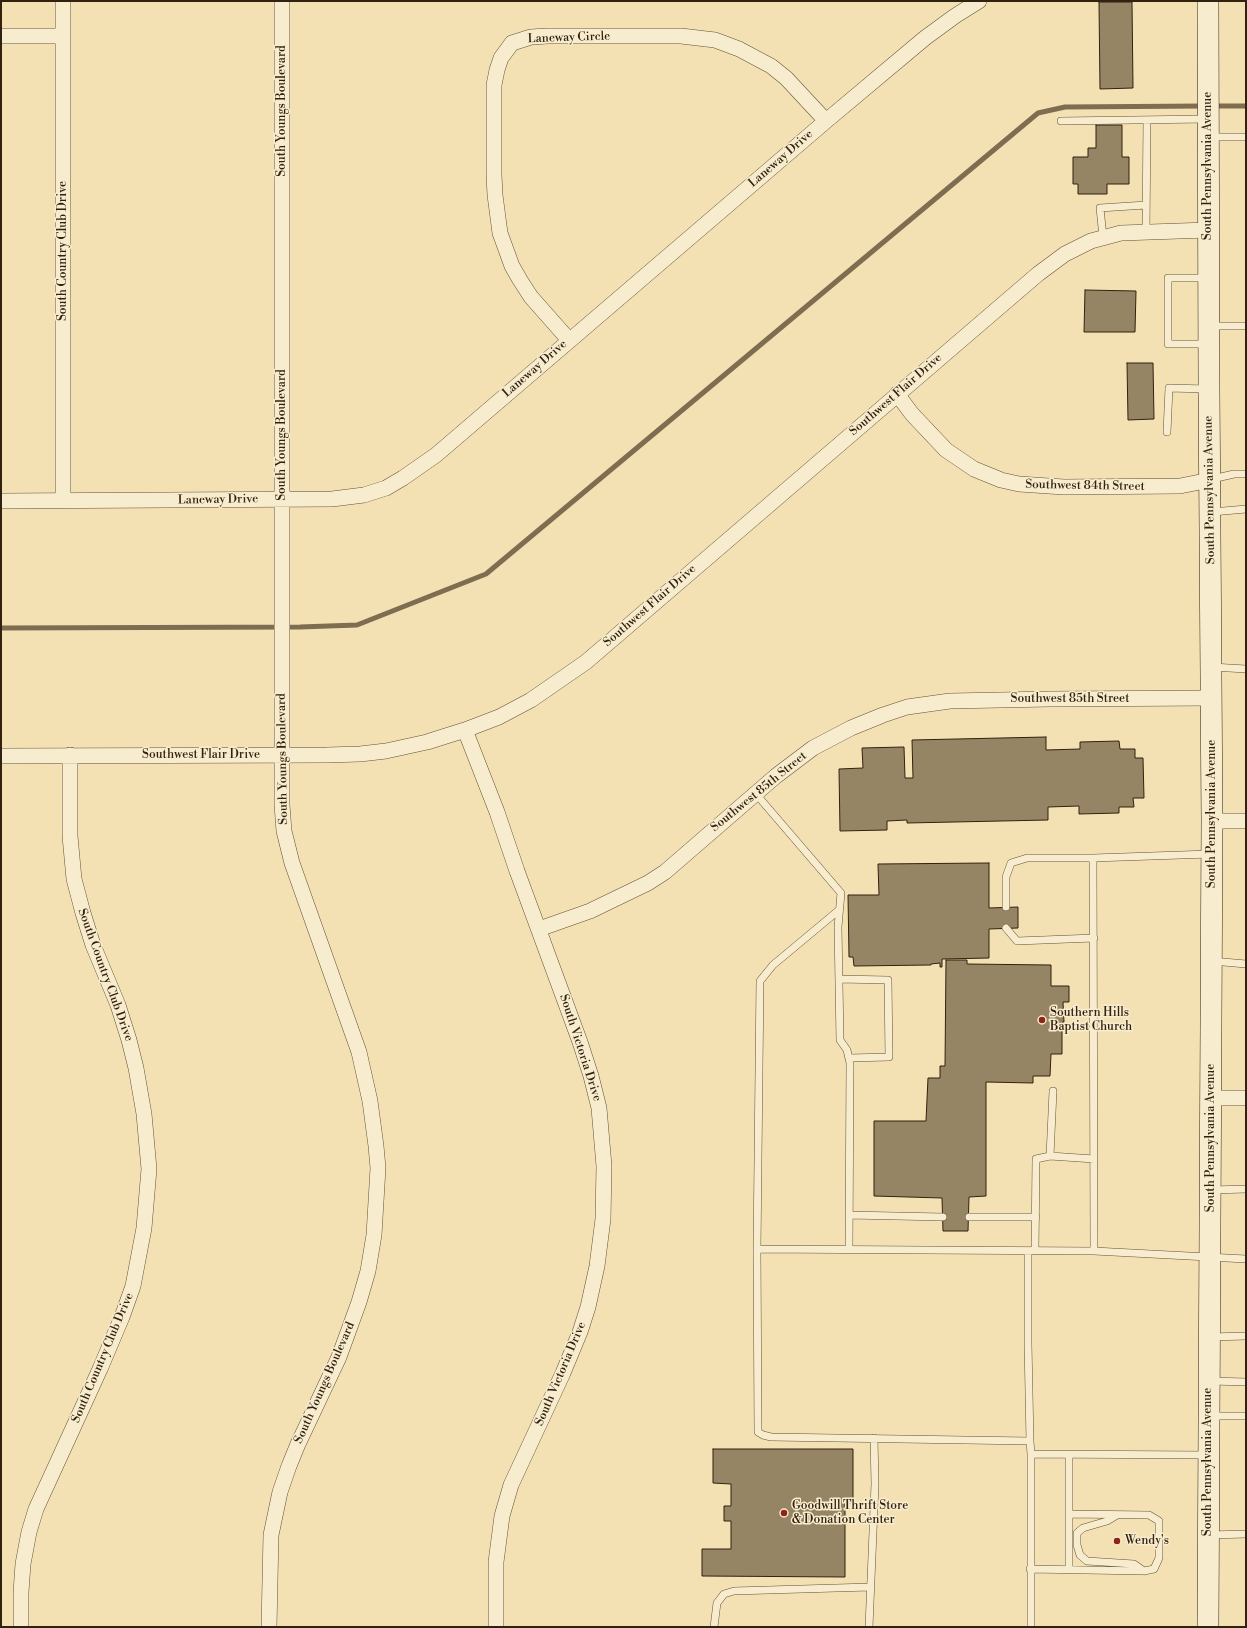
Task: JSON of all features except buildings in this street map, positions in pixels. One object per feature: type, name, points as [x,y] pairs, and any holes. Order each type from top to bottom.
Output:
[{"type":"main road","name":"South Pennsylvania Avenue","points":[[1208,1],[1208,278],[1212,667],[1212,961],[1208,1627]]},
{"type":"street","name":"South Country Club Drive","points":[[63,1],[63,501]]},
{"type":"street","name":"South Youngs Boulevard","points":[[269,1627],[271,1535],[280,1492],[298,1444],[339,1357],[359,1302],[368,1271],[374,1235],[378,1168],[370,1102],[359,1052],[307,907],[288,849],[282,806],[282,1]]},
{"type":"street","name":"Laneway Drive","points":[[1,501],[349,498],[376,492],[403,478],[436,455],[569,340],[925,38],[979,1]]},
{"type":"street","points":[[1,36],[63,36]]},
{"type":"street","name":"Laneway Circle","points":[[569,340],[531,297],[512,266],[500,233],[495,189],[494,85],[501,58],[512,43],[531,37],[548,36],[681,36],[715,40],[739,49],[771,66],[786,78],[826,121]]},
{"type":"street","name":"Southwest Flair Drive","points":[[1,756],[282,755],[340,754],[386,751],[427,742],[499,717],[530,700],[586,662],[897,394],[1051,264],[1075,248],[1103,237],[1121,233],[1208,230]]},
{"type":"street","name":"Southwest 84th Street","points":[[897,394],[912,414],[946,450],[974,468],[1001,480],[1036,486],[1111,487],[1180,486],[1210,480]]},
{"type":"street","name":"Southwest 85th Street","points":[[539,929],[590,911],[626,895],[648,883],[665,872],[776,776],[820,744],[857,726],[907,707],[950,701],[979,700],[1212,698]]},
{"type":"street","name":"South Victoria Drive","points":[[465,730],[497,812],[591,1076],[599,1108],[604,1166],[603,1219],[597,1266],[588,1307],[580,1332],[511,1485],[500,1529],[496,1562],[496,1627]]},
{"type":"street","name":"South Country Club Drive","points":[[21,1627],[21,1592],[29,1532],[36,1509],[100,1369],[131,1292],[144,1228],[148,1188],[149,1169],[147,1142],[136,1068],[118,1005],[93,945],[74,879],[70,836],[70,755]]},
{"type":"street","points":[[1212,821],[1246,821]]},
{"type":"street","points":[[1211,1098],[1246,1098]]},
{"type":"lane","points":[[1146,232],[1148,120]]},
{"type":"lane","points":[[1061,121],[1148,120],[1208,128],[1246,137]]},
{"type":"lane","points":[[1103,237],[1100,208],[1146,205]]},
{"type":"lane","points":[[1208,278],[1168,278],[1168,344],[1246,326]]},
{"type":"lane","points":[[1168,432],[1169,388],[1209,389]]},
{"type":"lane","points":[[1210,480],[1234,474],[1246,474]]},
{"type":"lane","points":[[1210,512],[1246,509]]},
{"type":"lane","points":[[1212,667],[1246,669]]},
{"type":"lane","points":[[756,794],[841,893],[838,927],[840,1040],[847,1050],[849,1058],[849,1250]]},
{"type":"lane","points":[[1006,907],[1006,878],[1011,863],[1027,858],[1093,858],[1212,854]]},
{"type":"lane","points":[[1093,858],[1094,1251]]},
{"type":"lane","points":[[839,910],[773,965],[760,981],[758,1432],[771,1437],[1030,1440]]},
{"type":"lane","points":[[1006,928],[1017,941],[1094,938]]},
{"type":"lane","points":[[1212,961],[1246,964]]},
{"type":"lane","points":[[839,979],[888,980],[889,1057],[849,1058]]},
{"type":"lane","points":[[1050,1156],[1053,1091]]},
{"type":"lane","points":[[1031,1627],[1030,1440],[1032,1251],[1036,1217],[1036,1159],[1050,1156],[1094,1159]]},
{"type":"lane","points":[[1211,1190],[1246,1189]]},
{"type":"lane","points":[[849,1215],[943,1217]]},
{"type":"lane","points":[[969,1217],[1036,1217]]},
{"type":"lane","points":[[758,1249],[1094,1251],[1246,1259]]},
{"type":"lane","points":[[1209,1337],[1246,1336]]},
{"type":"lane","points":[[1209,1381],[1246,1382]]},
{"type":"lane","points":[[1209,1416],[1246,1416]]},
{"type":"lane","points":[[869,1627],[875,1484],[874,1438]]},
{"type":"lane","points":[[1031,1454],[1208,1455]]},
{"type":"lane","points":[[1069,1454],[1069,1570]]},
{"type":"lane","points":[[1030,1569],[1144,1571],[1154,1569],[1159,1558],[1159,1521],[1149,1515],[1070,1514]]},
{"type":"lane","points":[[1117,1515],[1106,1521],[1083,1528],[1077,1533],[1077,1545],[1080,1555],[1087,1561],[1134,1564],[1144,1571]]},
{"type":"lane","points":[[1208,1535],[1246,1534]]},
{"type":"lane","points":[[714,1627],[717,1603],[724,1594],[734,1592],[870,1587]]},
{"type":"waterway","points":[[1,628],[300,627],[357,625],[486,574],[1038,113],[1065,107],[1204,106]]},
{"type":"waterway","points":[[1212,106],[1246,106]]},
{"type":"place","name":"Southern Hills Baptist Church","points":[[1042,1020]]},
{"type":"place","name":"Goodwill Thrift Store & Donation Center","points":[[784,1513]]},
{"type":"place","name":"Wendy's","points":[[1117,1541]]}]
